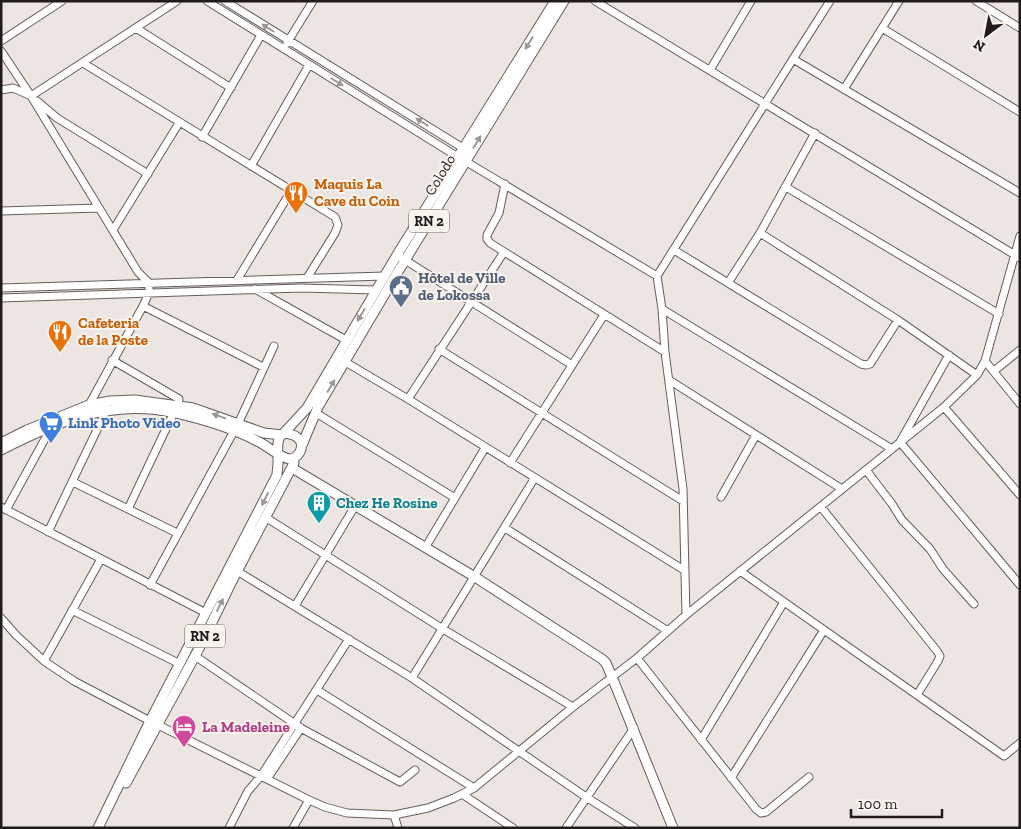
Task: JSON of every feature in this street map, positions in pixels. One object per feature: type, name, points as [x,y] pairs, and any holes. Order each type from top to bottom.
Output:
[{"type":"main road","name":"Colodo","points":[[282,435],[307,408],[341,360],[405,260],[462,159],[463,148],[555,1]]},
{"type":"main road","name":"Colodo","points":[[301,449],[341,360],[346,340],[396,255],[462,159],[564,1]]},
{"type":"main road","points":[[1,443],[27,430],[89,405],[135,400],[176,409],[206,422],[264,433],[295,435],[300,440],[301,449],[296,457],[289,459],[236,428]]},
{"type":"main road","points":[[1,450],[74,417],[106,411],[139,408],[176,409]]},
{"type":"main road","points":[[278,453],[276,446],[282,435]]},
{"type":"main road","name":"RN 2","points":[[153,722],[194,656],[301,449]]},
{"type":"main road","name":"RN 2","points":[[98,828],[126,783],[180,664],[277,475],[278,453]]},
{"type":"main road","points":[[292,468],[474,578],[602,659],[634,728],[673,828]]},
{"type":"street","points":[[1,41],[62,1]]},
{"type":"street","points":[[31,96],[177,1]]},
{"type":"street","points":[[207,1],[462,159],[657,276]]},
{"type":"street","points":[[225,1],[463,148]]},
{"type":"street","points":[[283,49],[313,1]]},
{"type":"street","points":[[595,1],[1017,256]]},
{"type":"street","points":[[710,70],[751,1]]},
{"type":"street","points":[[686,615],[683,488],[657,276],[792,58],[830,1]]},
{"type":"street","points":[[844,89],[899,1]]},
{"type":"street","points":[[976,1],[1020,28]]},
{"type":"street","points":[[136,28],[231,88]]},
{"type":"street","points":[[882,28],[1020,112]]},
{"type":"street","points":[[202,137],[261,35]]},
{"type":"street","points":[[1,51],[31,96],[138,272],[149,283],[149,293],[144,305],[112,360],[89,405]]},
{"type":"street","points":[[792,58],[1020,193]]},
{"type":"street","points":[[83,63],[335,217],[338,225],[336,233],[307,278]]},
{"type":"street","points":[[251,166],[310,65]]},
{"type":"street","points":[[1,90],[13,88],[31,96],[57,118],[148,174]]},
{"type":"street","points":[[113,230],[179,123]]},
{"type":"street","points":[[728,283],[760,233],[815,133]]},
{"type":"street","points":[[505,184],[499,213],[487,239],[504,252],[665,352]]},
{"type":"street","points":[[786,187],[999,314]]},
{"type":"street","points":[[237,280],[291,191]]},
{"type":"street","points":[[1,211],[99,208]]},
{"type":"street","points":[[760,233],[898,320],[977,374]]},
{"type":"street","points":[[1,618],[44,661],[74,681],[309,800],[347,813],[394,815],[428,808],[474,788],[573,707],[637,658],[686,615],[944,407],[977,374],[984,361],[1017,256],[1020,236]]},
{"type":"street","points":[[674,250],[861,364],[870,364],[898,320]]},
{"type":"street","points":[[408,399],[504,252]]},
{"type":"street","points":[[396,255],[572,366]]},
{"type":"street","points":[[138,272],[135,283],[136,294],[144,305],[263,367]]},
{"type":"street","points":[[1,288],[385,276]]},
{"type":"street","points":[[254,289],[346,340]]},
{"type":"street","points":[[1,298],[254,289],[376,290]]},
{"type":"street","points":[[662,308],[892,449]]},
{"type":"street","points":[[510,464],[604,315]]},
{"type":"street","points":[[150,585],[236,428],[274,346]]},
{"type":"street","points":[[439,350],[683,501]]},
{"type":"street","points":[[994,371],[1020,350]]},
{"type":"street","points":[[900,442],[949,355]]},
{"type":"street","points":[[112,360],[179,399],[128,509]]},
{"type":"street","points":[[341,360],[408,399],[510,464],[684,570]]},
{"type":"street","points":[[984,361],[1020,404]]},
{"type":"street","points":[[669,380],[842,489]]},
{"type":"street","points":[[944,407],[1020,495]]},
{"type":"street","points":[[48,532],[106,411]]},
{"type":"street","points":[[316,413],[454,498]]},
{"type":"street","points":[[52,426],[4,509],[206,614]]},
{"type":"street","points":[[721,498],[756,435]]},
{"type":"street","points":[[900,442],[1020,585]]},
{"type":"street","points":[[425,548],[485,448]]},
{"type":"street","points":[[866,470],[902,520],[930,550],[943,569],[974,604]]},
{"type":"street","points":[[412,678],[534,478]]},
{"type":"street","points":[[73,482],[177,533]]},
{"type":"street","points":[[295,606],[355,506]]},
{"type":"street","points":[[821,506],[940,656],[917,695]]},
{"type":"street","points":[[265,517],[443,629],[573,707]]},
{"type":"street","points":[[504,528],[668,631]]},
{"type":"street","points":[[44,661],[100,559]]},
{"type":"street","points":[[237,571],[412,678],[586,797],[635,828]]},
{"type":"street","points":[[740,572],[1004,756],[1020,743]]},
{"type":"street","points":[[702,740],[784,602]]},
{"type":"street","points":[[72,610],[180,664]]},
{"type":"street","points":[[731,778],[824,630]]},
{"type":"street","points":[[229,828],[248,790],[264,778],[294,724],[349,639]]},
{"type":"street","points":[[194,656],[294,724],[400,782],[415,770]]},
{"type":"street","points":[[637,658],[731,778],[761,813],[766,812],[809,777]]},
{"type":"street","points":[[317,690],[474,788]]},
{"type":"street","points":[[566,828],[634,728]]},
{"type":"street","points":[[462,794],[513,828]]},
{"type":"street","points":[[293,828],[309,800]]},
{"type":"street","points":[[394,815],[398,828]]},
{"type":"place","name":"Maquis La Cave du Coin","points":[[296,214]]},
{"type":"place","name":"Hôtel de Ville de Lokossa","points":[[401,308]]},
{"type":"place","name":"Cafeteria de la Poste","points":[[60,353]]},
{"type":"place","name":"Link Photo Video","points":[[51,444]]},
{"type":"place","name":"Chez He Rosine","points":[[319,524]]},
{"type":"place","name":"La Madeleine","points":[[184,748]]}]
